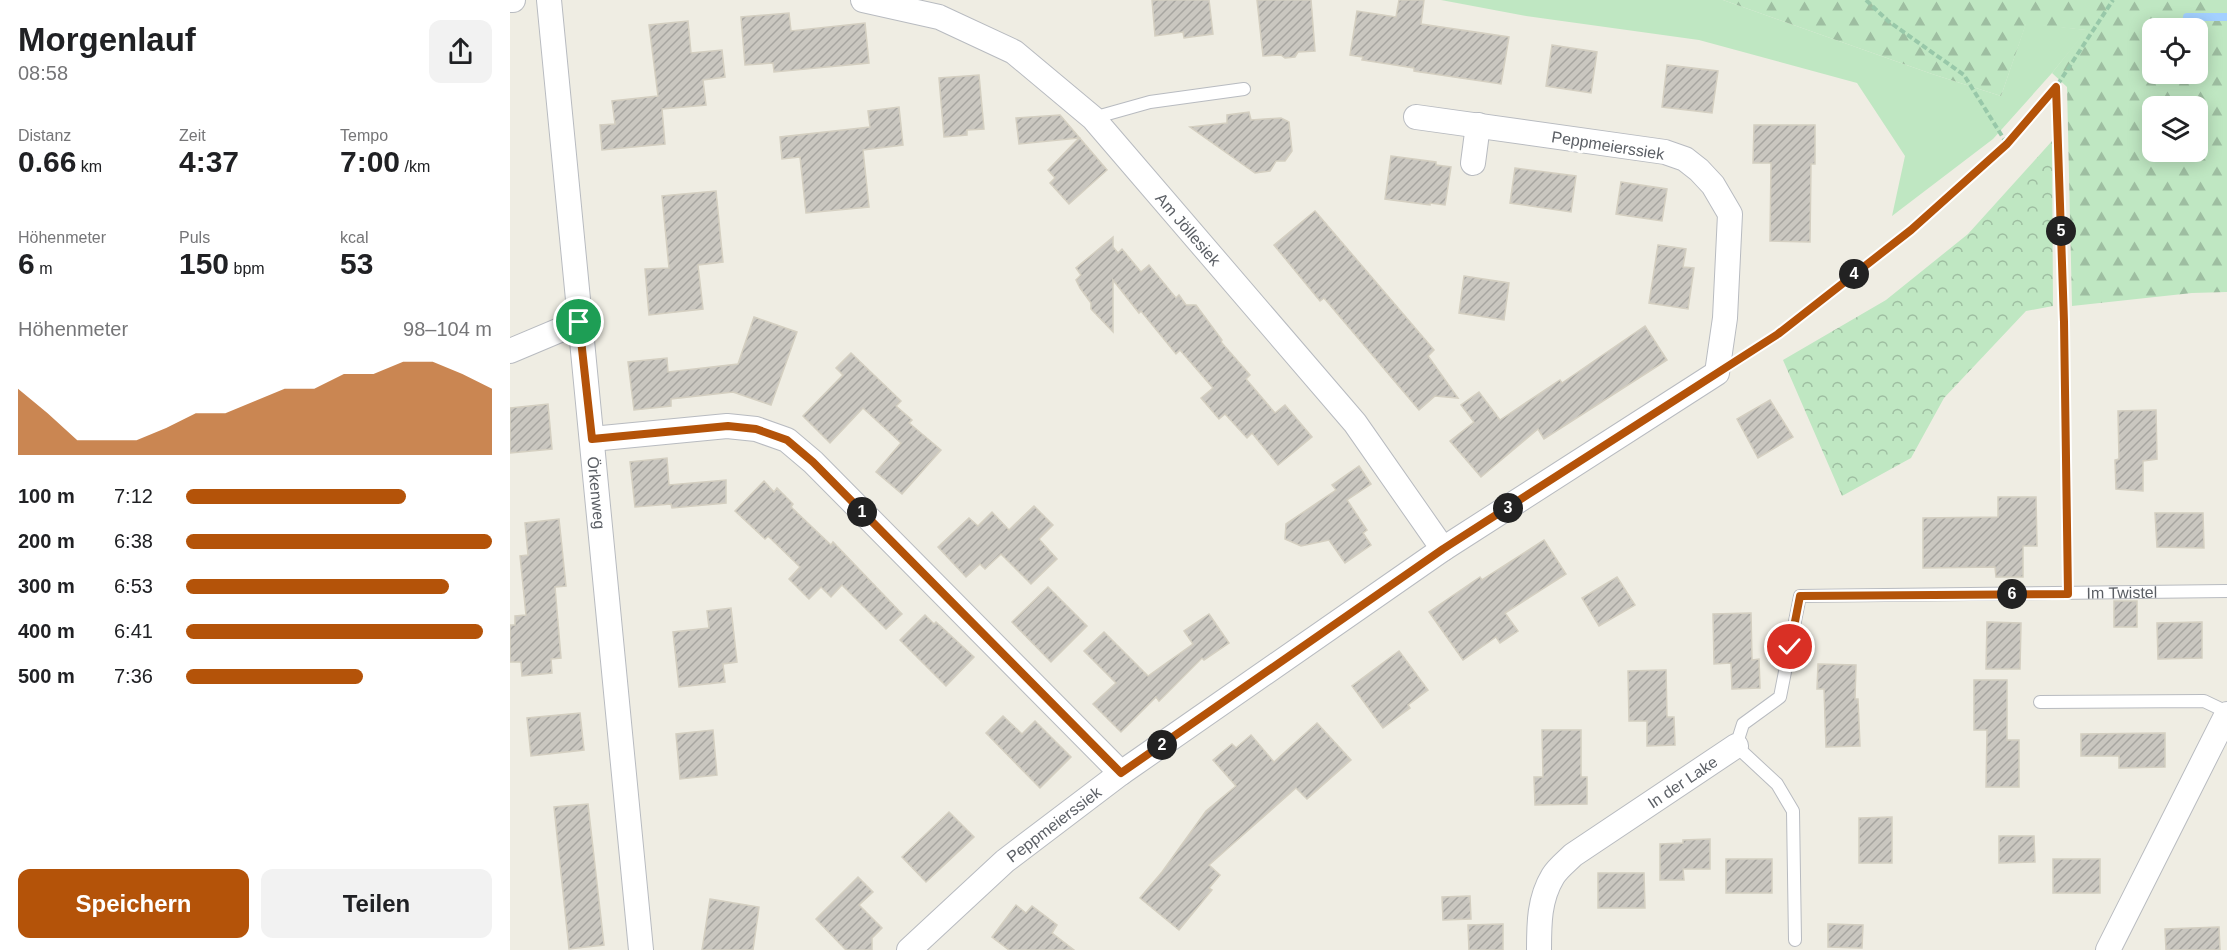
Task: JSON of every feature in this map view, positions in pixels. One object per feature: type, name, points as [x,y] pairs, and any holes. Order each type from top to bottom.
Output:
[{"type":"street","name":"Örkenweg","points":[[549,0],[641,950]]},
{"type":"street","name":"Am Jöllesiek","points":[[863,0],[939,17],[1014,52],[1093,118],[1355,423],[1443,549]]},
{"type":"street","name":"Peppmeierssiek","points":[[909,950],[1005,861],[1121,773],[1443,549],[1717,373],[1725,318],[1730,214],[1713,185],[1699,170],[1685,159],[1665,153],[1416,117]]},
{"type":"street","points":[[1473,163],[1478,126]]},
{"type":"street","points":[[510,351],[579,322]]},
{"type":"street","points":[[592,439],[728,426],[756,429],[787,440],[813,462],[1121,773]]},
{"type":"street","points":[[2108,950],[2227,713]]},
{"type":"street","name":"In der Lake","points":[[1539,950],[1539,921],[1544,896],[1554,874],[1573,855],[1736,746]]},
{"type":"lane","points":[[1093,118],[1150,102],[1244,89]]},
{"type":"lane","name":"Im Twistel","points":[[1736,746],[1743,724],[1780,697],[1800,596],[2227,591]]},
{"type":"lane","points":[[2040,702],[2205,701],[2227,713]]},
{"type":"lane","points":[[1736,746],[1777,784],[1792,811],[1795,940]]},
{"type":"path","points":[[1866,0],[1887,21],[1964,75],[2007,144]]},
{"type":"path","points":[[1717,373],[1778,334],[1902,237],[2007,144],[2056,87],[2113,0]]},
{"type":"path","points":[[2056,87],[2064,333],[2068,594]]},
{"type":"green space","points":[[1441,0],[1723,0],[2001,96],[2026,23],[2087,30],[1993,139],[1892,216],[1905,156],[1857,83],[1699,40],[1526,16]]},
{"type":"green space","points":[[1723,0],[2227,0],[2227,292],[2192,293],[2072,306],[2067,87],[2052,73],[2086,30],[2026,24],[2001,96]]},
{"type":"green space","points":[[2052,141],[2053,306],[2026,311],[1944,398],[1911,458],[1842,496],[1783,360],[1886,300],[1968,234]]},
{"type":"building","points":[[1152,0],[1209,0],[1213,34],[1184,38],[1183,32],[1155,36]]},
{"type":"building","points":[[1257,0],[1311,0],[1315,51],[1298,52],[1295,57],[1285,58],[1281,55],[1263,56]]},
{"type":"building","points":[[1399,0],[1424,0],[1421,24],[1509,37],[1501,84],[1414,71],[1414,68],[1362,60],[1363,57],[1350,55],[1357,11],[1396,17]]},
{"type":"building","points":[[789,13],[791,31],[865,23],[869,63],[774,72],[773,63],[745,65],[741,17]]},
{"type":"building","points":[[688,21],[691,53],[722,50],[725,77],[703,80],[706,105],[662,109],[665,144],[602,150],[600,125],[615,124],[612,101],[658,96],[649,25]]},
{"type":"building","points":[[1552,45],[1597,52],[1591,93],[1546,86]]},
{"type":"building","points":[[1667,65],[1718,71],[1712,113],[1662,107]]},
{"type":"building","points":[[979,75],[984,129],[967,130],[967,135],[944,137],[939,78]]},
{"type":"building","points":[[899,107],[903,145],[863,150],[869,207],[806,213],[800,157],[782,159],[780,137],[870,127],[868,111]]},
{"type":"building","points":[[1249,112],[1251,120],[1281,118],[1289,122],[1292,151],[1285,161],[1276,161],[1270,171],[1255,173],[1190,127],[1227,123],[1227,115]]},
{"type":"building","points":[[1060,115],[1107,170],[1069,204],[1050,183],[1055,178],[1048,170],[1079,138],[1019,144],[1016,118]]},
{"type":"building","points":[[1754,125],[1815,125],[1815,164],[1811,164],[1810,242],[1770,241],[1771,163],[1753,163]]},
{"type":"building","points":[[1391,156],[1436,162],[1436,165],[1451,167],[1445,205],[1385,199]]},
{"type":"building","points":[[1515,168],[1576,176],[1571,212],[1510,203]]},
{"type":"building","points":[[1621,182],[1667,189],[1662,221],[1616,214]]},
{"type":"building","points":[[716,191],[723,262],[698,265],[703,309],[649,315],[645,269],[669,268],[662,196]]},
{"type":"building","points":[[1315,211],[1434,350],[1428,356],[1458,398],[1435,396],[1419,410],[1324,298],[1320,301],[1274,245]]},
{"type":"building","points":[[1113,237],[1113,247],[1118,253],[1122,249],[1141,272],[1149,265],[1176,298],[1179,295],[1186,305],[1196,305],[1222,340],[1221,342],[1250,375],[1246,379],[1275,413],[1285,405],[1312,437],[1278,465],[1252,433],[1247,438],[1225,414],[1219,419],[1201,398],[1213,388],[1180,350],[1176,354],[1113,280],[1113,332],[1091,309],[1091,303],[1076,280],[1081,275],[1076,268]]},
{"type":"building","points":[[1658,245],[1686,249],[1683,267],[1694,268],[1688,309],[1649,303]]},
{"type":"building","points":[[1464,276],[1509,283],[1504,320],[1459,313]]},
{"type":"building","points":[[754,317],[797,332],[771,405],[733,392],[671,399],[671,406],[634,410],[628,362],[667,358],[668,372],[738,364]]},
{"type":"building","points":[[1645,326],[1667,360],[1544,439],[1538,429],[1481,477],[1450,441],[1474,422],[1461,405],[1479,392],[1500,420],[1560,380],[1562,383]]},
{"type":"building","points":[[851,353],[901,401],[896,406],[912,420],[909,423],[941,450],[902,494],[876,472],[901,443],[863,408],[830,443],[803,416],[843,375],[836,368]]},
{"type":"building","points":[[1770,400],[1793,437],[1758,458],[1737,419]]},
{"type":"building","points":[[548,404],[552,449],[510,453],[510,408]]},
{"type":"building","points":[[2156,410],[2157,459],[2143,461],[2143,491],[2116,489],[2115,460],[2119,459],[2118,411]]},
{"type":"building","points":[[667,458],[669,485],[726,480],[726,503],[672,508],[671,504],[635,507],[630,462]]},
{"type":"building","points":[[1359,466],[1371,484],[1347,500],[1367,530],[1363,533],[1371,545],[1345,563],[1329,540],[1301,546],[1285,539],[1286,524],[1336,490],[1332,485]]},
{"type":"building","points":[[764,481],[774,492],[777,488],[793,504],[791,507],[831,545],[833,542],[902,614],[886,629],[842,585],[831,597],[821,587],[809,599],[789,579],[800,567],[768,536],[765,539],[735,511]]},
{"type":"building","points":[[1998,497],[2036,497],[2037,546],[2023,546],[2023,577],[1996,577],[1995,567],[1923,568],[1923,518],[1998,517]]},
{"type":"building","points":[[1034,506],[1053,525],[1039,539],[1057,559],[1031,584],[1001,554],[985,569],[980,564],[966,577],[938,547],[969,518],[978,526],[992,512],[1009,530]]},
{"type":"building","points":[[2155,513],[2203,513],[2204,548],[2157,547]]},
{"type":"building","points":[[559,519],[566,586],[555,587],[561,658],[551,659],[552,673],[522,676],[521,662],[510,662],[510,625],[515,625],[515,616],[526,615],[520,556],[528,555],[525,523]]},
{"type":"building","points":[[1544,540],[1566,574],[1505,613],[1518,631],[1500,643],[1496,637],[1463,660],[1429,612],[1480,577],[1482,580]]},
{"type":"building","points":[[1617,577],[1635,605],[1599,626],[1582,598]]},
{"type":"building","points":[[1048,587],[1087,626],[1051,662],[1012,622]]},
{"type":"building","points":[[2114,601],[2137,601],[2137,627],[2114,627]]},
{"type":"building","points":[[731,608],[737,662],[723,664],[725,682],[679,687],[673,632],[709,628],[707,611]]},
{"type":"building","points":[[1751,613],[1752,660],[1759,659],[1760,688],[1732,689],[1731,663],[1714,664],[1713,614]]},
{"type":"building","points":[[1209,614],[1229,643],[1204,660],[1202,658],[1159,701],[1156,697],[1121,732],[1093,704],[1116,683],[1084,651],[1104,632],[1148,676],[1193,644],[1184,631]]},
{"type":"building","points":[[925,615],[934,624],[936,622],[974,657],[946,686],[900,640]]},
{"type":"building","points":[[1987,622],[2021,623],[2020,669],[1986,669]]},
{"type":"building","points":[[2202,622],[2202,658],[2158,659],[2157,623]]},
{"type":"building","points":[[1399,651],[1428,690],[1408,705],[1410,708],[1383,728],[1352,686]]},
{"type":"building","points":[[1818,664],[1856,665],[1855,699],[1858,699],[1860,746],[1826,747],[1824,689],[1817,689]]},
{"type":"building","points":[[1666,670],[1667,717],[1674,717],[1675,745],[1647,746],[1647,721],[1629,721],[1628,671]]},
{"type":"building","points":[[1974,680],[2007,680],[2007,740],[2019,740],[2019,787],[1986,787],[1987,730],[1974,730]]},
{"type":"building","points":[[580,713],[584,750],[531,756],[527,718]]},
{"type":"building","points":[[1003,716],[1022,734],[1035,721],[1071,757],[1040,788],[986,733]]},
{"type":"building","points":[[1317,723],[1351,760],[1307,799],[1296,788],[1209,865],[1220,875],[1209,888],[1212,890],[1179,930],[1140,898],[1162,872],[1206,811],[1236,786],[1213,760],[1232,744],[1236,748],[1251,735],[1274,762]]},
{"type":"building","points":[[713,730],[717,775],[680,779],[676,734]]},
{"type":"building","points":[[1542,730],[1581,730],[1581,777],[1587,777],[1587,804],[1535,805],[1534,777],[1543,777]]},
{"type":"building","points":[[2165,733],[2165,767],[2119,768],[2119,756],[2081,756],[2081,734]]},
{"type":"building","points":[[588,804],[604,945],[569,949],[554,807]]},
{"type":"building","points":[[949,812],[974,837],[926,882],[902,857]]},
{"type":"building","points":[[1892,817],[1892,863],[1859,863],[1859,818]]},
{"type":"building","points":[[1999,836],[2034,836],[2035,862],[1999,863]]},
{"type":"building","points":[[1710,839],[1710,869],[1683,869],[1684,880],[1660,880],[1660,844]]},
{"type":"building","points":[[1726,859],[1772,859],[1772,893],[1726,893]]},
{"type":"building","points":[[2053,859],[2100,859],[2100,893],[2053,893]]},
{"type":"building","points":[[1598,873],[1644,873],[1645,908],[1598,908]]},
{"type":"building","points":[[858,877],[873,892],[859,905],[882,928],[872,938],[872,950],[846,950],[816,919]]},
{"type":"building","points":[[1470,896],[1471,919],[1443,920],[1442,897]]},
{"type":"building","points":[[710,899],[759,907],[753,950],[702,950]]},
{"type":"building","points":[[1016,905],[1026,913],[1032,906],[1057,925],[1052,933],[1074,950],[1009,950],[992,937]]},
{"type":"building","points":[[1503,924],[1503,950],[1469,950],[1468,925]]},
{"type":"building","points":[[1828,924],[1863,925],[1862,948],[1828,947]]},
{"type":"building","points":[[2219,927],[2220,950],[2166,950],[2165,929]]},
{"type":"waterway","points":[[2187,17],[2227,17]]},
{"type":"route","points":[[579,322],[592,439],[728,426],[756,429],[787,440],[813,462],[1121,773],[1443,549],[1778,334],[1911,230],[2007,144],[2056,87],[2064,322],[2068,594],[1800,596],[1790,647]]}]
